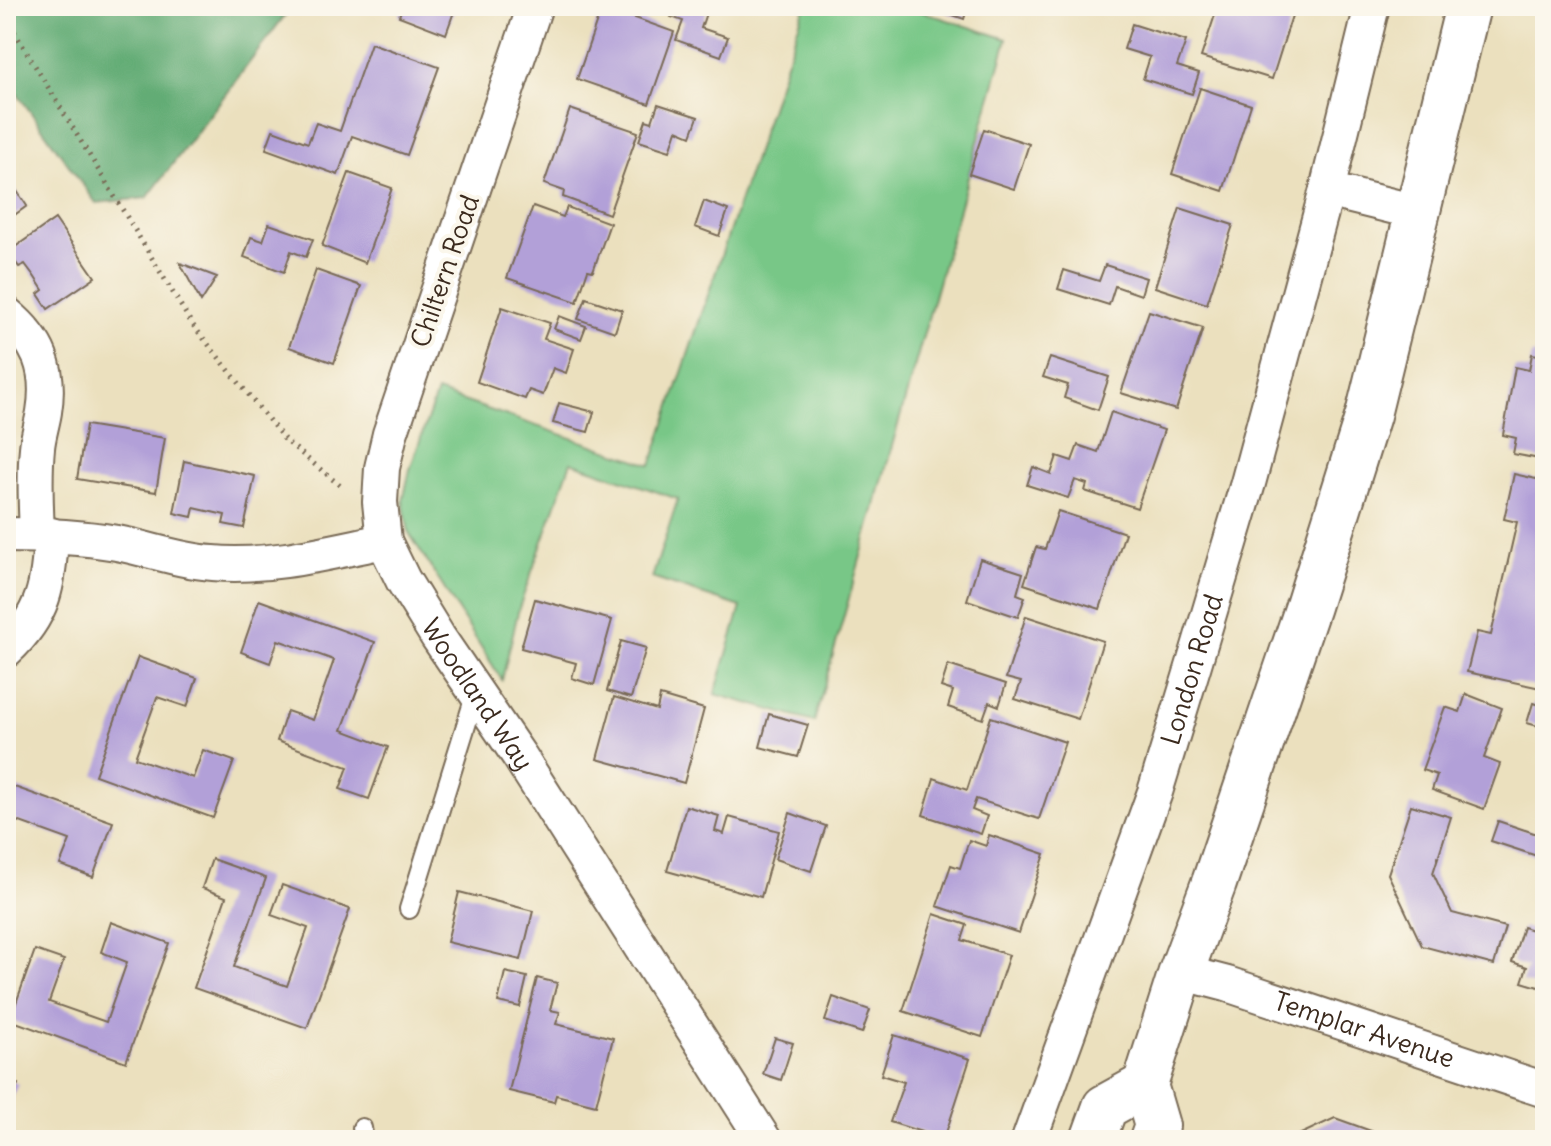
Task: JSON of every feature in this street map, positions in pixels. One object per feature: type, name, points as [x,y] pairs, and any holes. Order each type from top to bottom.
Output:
[{"type":"main road","points":[[1152,1140],[1157,1126],[1145,1085],[1298,635],[1368,415],[1468,6]]},
{"type":"main road","points":[[1093,1140],[1105,1107],[1145,1085]]},
{"type":"street","name":"Chiltern Road","points":[[384,541],[380,502],[382,468],[390,434],[535,6]]},
{"type":"street","name":"London Road","points":[[1029,1140],[1155,792],[1248,483],[1327,190],[1372,6]]},
{"type":"street","points":[[1327,190],[1416,212]]},
{"type":"street","points":[[6,314],[37,346],[46,381],[44,413],[37,445],[31,535],[45,595],[28,625],[6,650]]},
{"type":"street","points":[[31,535],[119,543],[214,564],[301,558],[384,541]]},
{"type":"street","name":"Woodland Way","points":[[384,541],[403,580],[764,1140]]},
{"type":"street","name":"Templar Avenue","points":[[1181,972],[1227,984],[1545,1090]]},
{"type":"lane","points":[[409,909],[476,693]]},
{"type":"path","points":[[6,18],[192,324],[284,439],[347,491],[380,502]]},
{"type":"green space","points":[[6,6],[292,6],[147,198],[96,203],[6,78]]},
{"type":"green space","points":[[805,6],[904,6],[1007,39],[814,722],[715,694],[741,607],[652,578],[678,499],[571,462],[519,608],[502,680],[409,533],[403,501],[410,469],[437,392],[651,465]]},
{"type":"building","points":[[403,6],[456,6],[446,34],[399,16]]},
{"type":"building","points":[[602,6],[674,32],[649,104],[577,79]]},
{"type":"building","points":[[675,6],[696,6],[707,10],[701,28],[728,37],[721,56],[676,40],[683,21],[671,17]]},
{"type":"building","points":[[927,6],[968,6],[964,19]]},
{"type":"building","points":[[1218,6],[1295,6],[1272,79],[1201,57]]},
{"type":"building","points":[[1132,24],[1186,41],[1177,66],[1199,73],[1192,94],[1143,79],[1150,57],[1124,49]]},
{"type":"building","points":[[371,43],[439,67],[407,155],[352,136],[338,175],[266,149],[273,130],[308,143],[316,123],[340,131]]},
{"type":"building","points":[[1200,88],[1251,105],[1223,191],[1172,174]]},
{"type":"building","points":[[658,104],[698,117],[691,136],[677,130],[670,151],[639,141],[646,120],[652,122]]},
{"type":"building","points":[[570,109],[638,132],[609,214],[563,197],[564,191],[544,184]]},
{"type":"building","points":[[984,129],[1029,144],[1014,189],[969,174]]},
{"type":"building","points":[[349,173],[392,188],[365,263],[322,246]]},
{"type":"building","points":[[6,175],[27,206],[6,221]]},
{"type":"building","points":[[704,201],[728,210],[719,236],[695,227]]},
{"type":"building","points":[[533,206],[563,217],[567,207],[610,223],[593,271],[588,270],[577,302],[507,278]]},
{"type":"building","points":[[1180,208],[1233,225],[1207,304],[1155,287]]},
{"type":"building","points":[[55,219],[95,277],[48,309],[38,294],[43,290],[34,276],[25,264],[19,267],[8,252]]},
{"type":"building","points":[[269,224],[313,239],[306,257],[291,251],[284,272],[244,257],[251,237],[263,241]]},
{"type":"building","points":[[180,263],[217,277],[201,302]]},
{"type":"building","points":[[1105,265],[1146,278],[1141,295],[1115,286],[1109,305],[1058,289],[1064,270],[1099,281]]},
{"type":"building","points":[[316,270],[361,286],[334,363],[289,347]]},
{"type":"building","points":[[586,298],[622,310],[615,332],[578,319]]},
{"type":"building","points":[[502,307],[550,323],[544,339],[574,349],[566,373],[553,368],[543,395],[529,390],[525,399],[477,382]]},
{"type":"building","points":[[1149,311],[1203,328],[1176,410],[1121,393]]},
{"type":"building","points":[[559,316],[586,326],[581,339],[554,329]]},
{"type":"building","points":[[1532,354],[1545,356],[1545,460],[1513,454],[1516,438],[1503,435],[1515,367],[1529,370]]},
{"type":"building","points":[[1050,358],[1109,377],[1098,410],[1064,398],[1068,385],[1043,377]]},
{"type":"building","points":[[559,403],[594,412],[588,432],[553,423]]},
{"type":"building","points":[[1111,412],[1164,430],[1137,508],[1085,491],[1087,484],[1075,480],[1068,498],[1027,485],[1033,467],[1051,474],[1057,456],[1072,461],[1078,445],[1098,452]]},
{"type":"building","points":[[86,425],[165,438],[156,492],[77,479]]},
{"type":"building","points":[[184,461],[255,476],[244,528],[223,524],[225,515],[194,508],[192,517],[174,513]]},
{"type":"building","points":[[1514,474],[1545,481],[1545,608],[1537,646],[1545,648],[1545,689],[1467,672],[1477,632],[1491,635],[1517,522],[1504,519]]},
{"type":"building","points":[[1058,511],[1125,533],[1100,609],[1024,584],[1036,547],[1045,549]]},
{"type":"building","points":[[980,559],[1023,573],[1017,594],[1025,597],[1018,617],[967,600]]},
{"type":"building","points":[[535,599],[612,620],[594,685],[572,678],[576,663],[521,648]]},
{"type":"building","points":[[259,600],[375,642],[342,730],[388,747],[369,799],[340,789],[348,767],[277,741],[287,711],[313,720],[334,660],[278,640],[270,663],[241,652]]},
{"type":"building","points":[[1026,616],[1103,641],[1078,719],[1015,699],[1021,682],[1006,678]]},
{"type":"building","points":[[621,641],[646,648],[631,698],[607,691]]},
{"type":"building","points":[[138,657],[197,678],[187,707],[157,697],[135,758],[193,778],[203,750],[234,761],[213,818],[95,775]]},
{"type":"building","points":[[948,665],[1006,684],[999,706],[989,702],[983,719],[948,707],[953,691],[941,687]]},
{"type":"building","points":[[1466,694],[1502,708],[1484,758],[1500,764],[1484,809],[1432,790],[1437,775],[1422,770],[1445,707],[1460,712]]},
{"type":"building","points":[[660,696],[704,709],[684,783],[597,759],[614,697],[657,710]]},
{"type":"building","points":[[1533,703],[1545,706],[1545,728],[1527,723]]},
{"type":"building","points":[[769,714],[808,725],[798,757],[760,747]]},
{"type":"building","points":[[991,717],[1065,742],[1039,819],[976,799],[972,810],[987,816],[981,834],[923,815],[934,778],[967,790]]},
{"type":"building","points":[[6,784],[113,822],[93,877],[60,865],[70,840],[9,818],[6,825]]},
{"type":"building","points":[[1411,805],[1451,817],[1433,873],[1452,913],[1505,927],[1494,965],[1422,946],[1388,874]]},
{"type":"building","points":[[686,806],[719,816],[715,831],[724,834],[729,817],[779,831],[761,897],[667,871]]},
{"type":"building","points":[[790,813],[826,826],[811,871],[775,859]]},
{"type":"building","points":[[1498,821],[1543,836],[1537,856],[1491,841]]},
{"type":"building","points":[[989,835],[1045,854],[1019,933],[937,906],[951,865],[960,868],[969,840],[986,846]]},
{"type":"building","points":[[212,859],[266,878],[234,967],[287,986],[308,928],[271,915],[282,885],[350,909],[307,1028],[194,988],[226,897],[202,888]]},
{"type":"building","points":[[459,892],[533,911],[521,960],[447,942]]},
{"type":"building","points":[[934,914],[967,925],[962,940],[1009,955],[982,1037],[903,1011]]},
{"type":"building","points":[[111,922],[169,943],[126,1062],[10,1020],[35,950],[64,960],[49,1002],[106,1022],[127,962],[101,952]]},
{"type":"building","points":[[1523,927],[1545,934],[1545,989],[1522,982],[1527,967],[1512,962]]},
{"type":"building","points":[[505,972],[527,977],[520,1007],[498,1002]]},
{"type":"building","points":[[537,978],[557,983],[550,1010],[560,1012],[556,1024],[613,1038],[596,1105],[556,1095],[554,1102],[509,1091]]},
{"type":"building","points":[[833,997],[870,1010],[862,1033],[825,1021]]},
{"type":"building","points":[[894,1035],[970,1059],[944,1139],[890,1122],[904,1082],[881,1075]]},
{"type":"building","points":[[775,1038],[793,1043],[781,1080],[763,1074]]},
{"type":"building","points":[[6,1079],[18,1084],[10,1105],[6,1104]]},
{"type":"building","points":[[1335,1118],[1396,1140],[1288,1140]]}]
